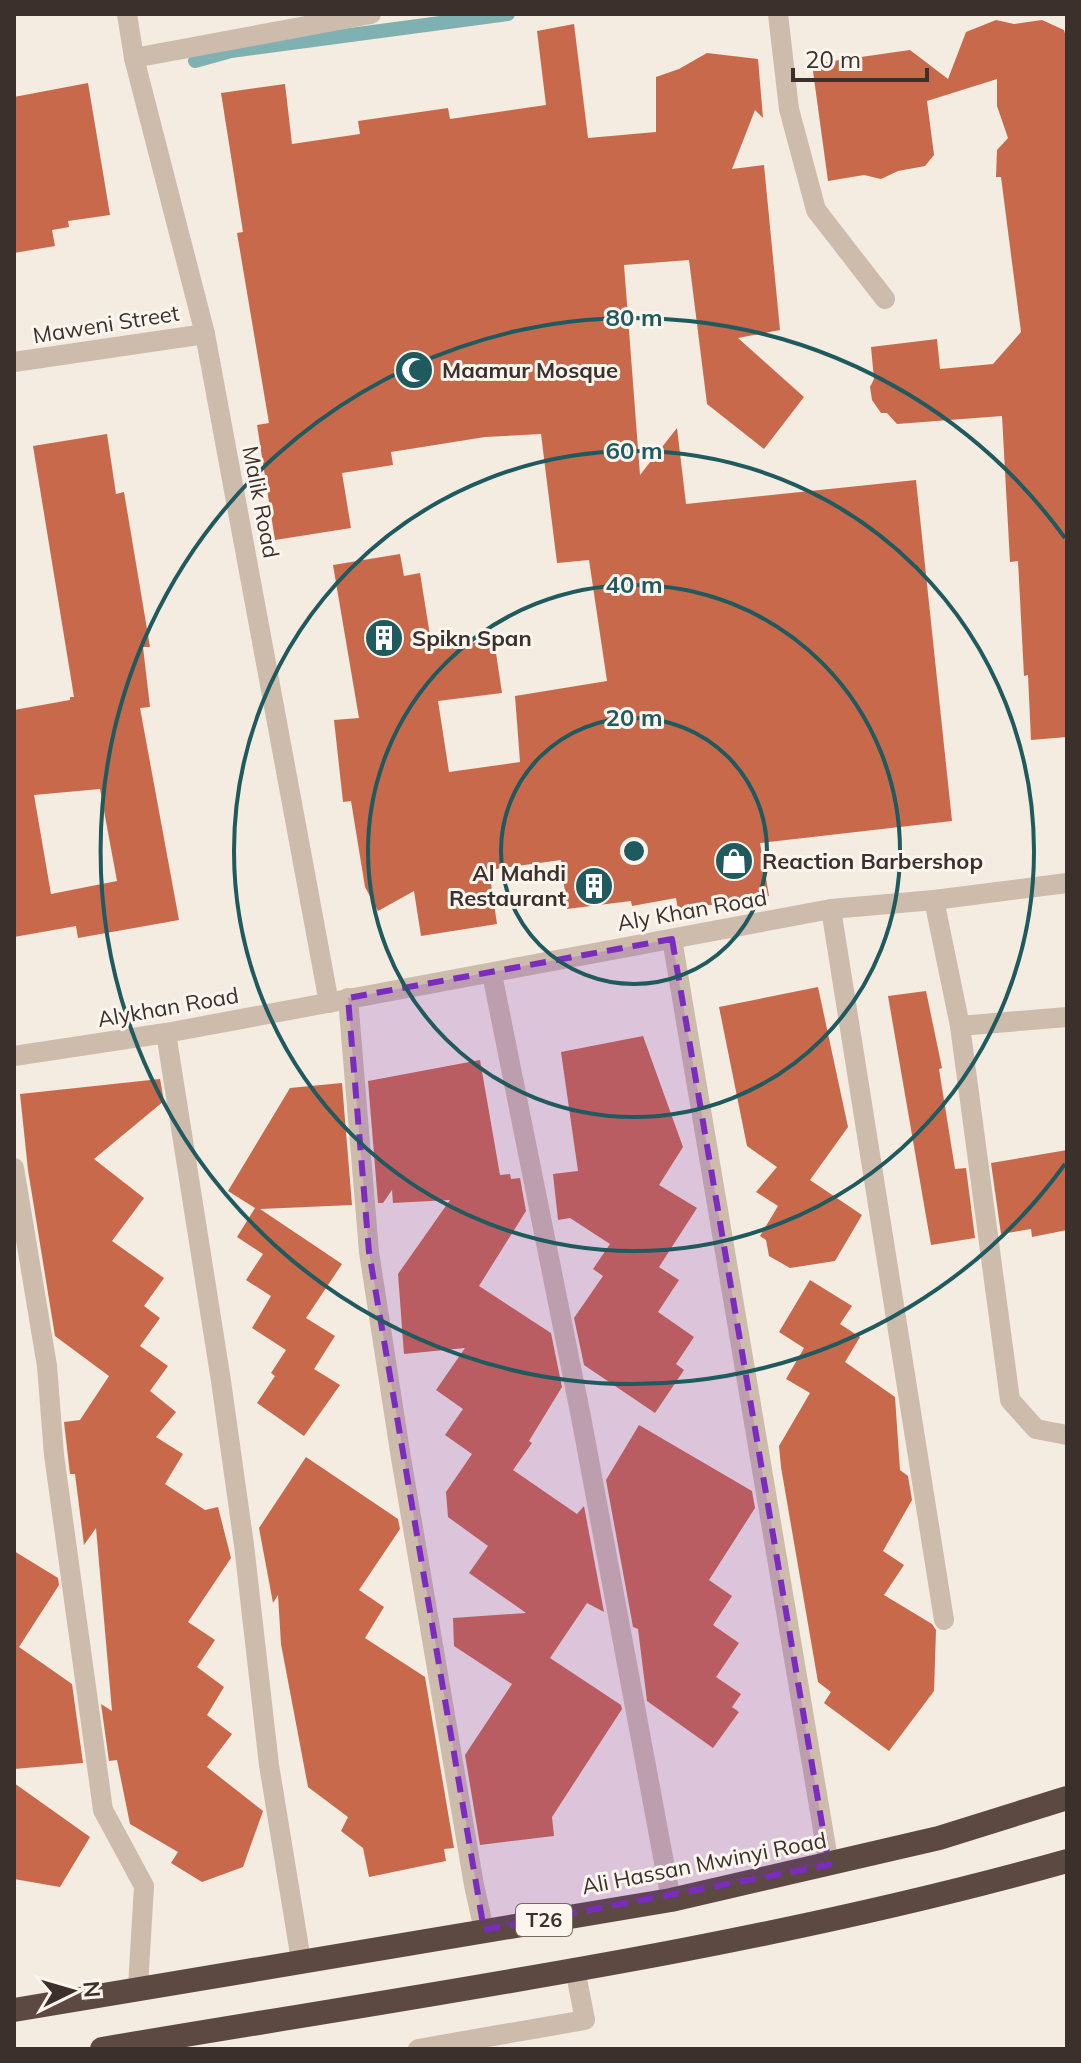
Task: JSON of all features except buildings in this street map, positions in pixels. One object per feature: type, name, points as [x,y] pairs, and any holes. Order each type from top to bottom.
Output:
[{"type":"highway","name":"Ali Hassan Mwinyi Road","points":[[14,2010],[671,1900],[939,1838],[1067,1798]]},
{"type":"highway","name":"T26","points":[[102,2049],[686,1950],[956,1893],[1067,1861]]},
{"type":"street","name":"Malik Road","points":[[127,14],[134,58],[205,334],[339,1000],[369,1252],[409,1504],[484,1930]]},
{"type":"street","points":[[134,58],[371,14]]},
{"type":"street","points":[[778,14],[789,109],[816,210],[885,299]]},
{"type":"street","name":"Maweni Street","points":[[14,362],[205,334]]},
{"type":"street","name":"Aly Khan Road","points":[[339,1000],[831,909],[1067,883]]},
{"type":"street","points":[[934,900],[960,1026],[1010,1400],[1036,1429],[1067,1435]]},
{"type":"street","points":[[831,909],[944,1620]]},
{"type":"street","points":[[672,939],[829,1865]]},
{"type":"street","points":[[492,974],[584,1433],[671,1900]]},
{"type":"street","name":"Alykhan Road","points":[[14,1056],[166,1033],[339,1000]]},
{"type":"street","points":[[960,1026],[1067,1017]]},
{"type":"street","points":[[166,1033],[223,1396],[244,1545],[269,1765],[301,1960]]},
{"type":"street","points":[[14,1168],[47,1366],[54,1455],[103,1810],[144,1886],[138,1987]]},
{"type":"street","points":[[418,2049],[585,2020],[575,1969]]},
{"type":"highlighted area","points":[[672,939],[829,1865],[484,1930],[369,1252],[348,998]]},
{"type":"waterway","points":[[195,61],[231,51],[508,14]]},
{"type":"place","name":"Maamur Mosque","points":[[414,370]]},
{"type":"place","name":"Spikn Span","points":[[384,638]]},
{"type":"place","name":"Reaction Barbershop","points":[[734,861]]},
{"type":"place","name":"Al Mahdi Restaurant","points":[[594,886]]}]
